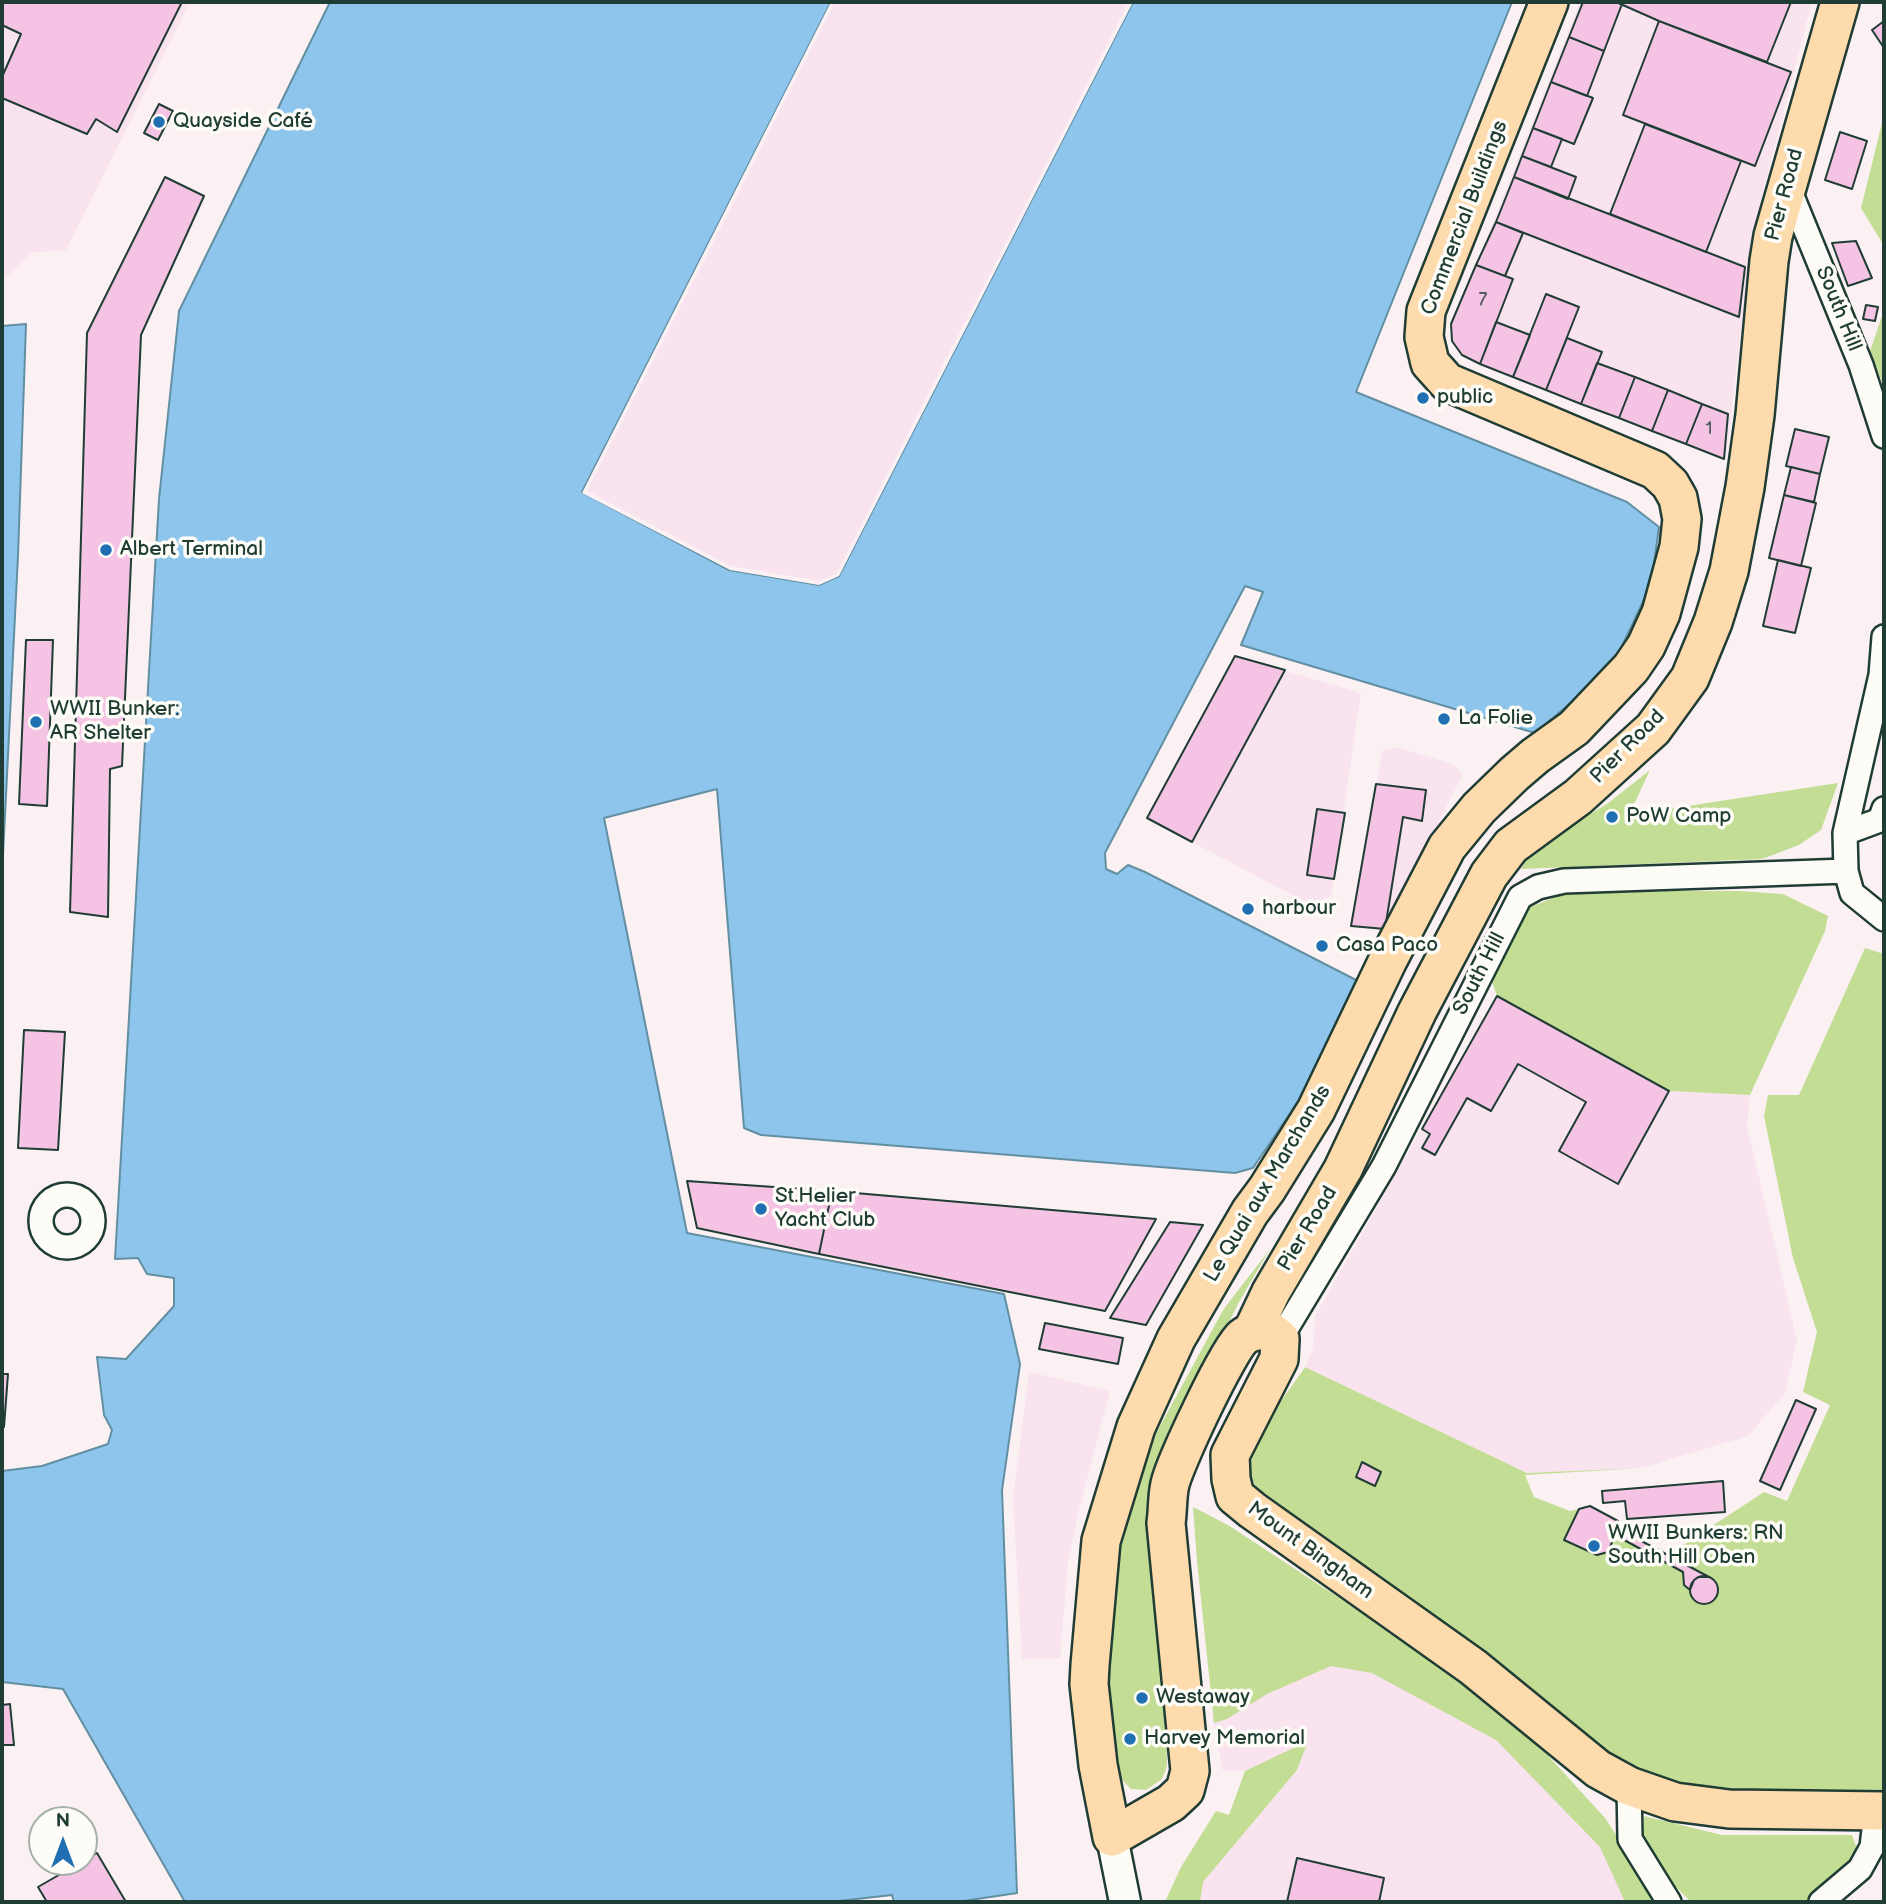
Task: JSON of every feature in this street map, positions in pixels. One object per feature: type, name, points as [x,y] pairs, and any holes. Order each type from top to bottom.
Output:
[{"type":"main road","name":"Commercial Buildings","points":[[1549,2],[1426,311],[1424,337],[1430,363],[1447,382],[1655,470],[1670,484],[1678,498]]},
{"type":"main road","name":"Pier Road","points":[[1266,1335],[1271,1292],[1343,1169],[1417,1012],[1489,875],[1511,846],[1578,797],[1653,729],[1690,678],[1713,622],[1729,571],[1755,415],[1773,236],[1840,2]]},
{"type":"main road","name":"Le Quai aux Marchands","points":[[1112,1838],[1098,1765],[1089,1684],[1090,1665],[1101,1541],[1136,1427],[1176,1339],[1250,1212],[1316,1110],[1388,960],[1447,847],[1479,808],[1514,774],[1574,728],[1631,668],[1646,646],[1661,614],[1679,547],[1682,519],[1678,498]]},
{"type":"main road","name":"Mount Bingham","points":[[1266,1335],[1279,1359],[1230,1455],[1231,1479],[1236,1496],[1252,1510],[1473,1667],[1598,1769],[1629,1786],[1675,1802],[1730,1810],[1880,1811]]},
{"type":"main road","points":[[1112,1838],[1171,1803],[1185,1790],[1190,1771],[1166,1523],[1170,1484],[1223,1369],[1241,1339],[1266,1335]]},
{"type":"street","name":"South Hill","points":[[1787,184],[1861,365],[1884,436]]},
{"type":"street","points":[[1884,637],[1881,676],[1845,833],[1846,871],[1852,892],[1884,919]]},
{"type":"street","points":[[1845,833],[1880,820],[1884,809]]},
{"type":"street","name":"South Hill","points":[[1266,1335],[1384,1166],[1520,897],[1538,887],[1564,881],[1846,871]]},
{"type":"street","points":[[1629,1786],[1630,1839],[1668,1902]]},
{"type":"street","points":[[1821,1902],[1860,1869],[1872,1847],[1880,1811]]},
{"type":"street","points":[[1112,1838],[1124,1901]]},
{"type":"shaded area","points":[[2,2],[190,2],[66,250],[31,253],[8,276],[2,276]]},
{"type":"shaded area","points":[[831,2],[1133,2],[839,576],[819,585],[730,570],[582,493]]},
{"type":"shaded area","points":[[1580,2],[1812,2],[1760,203],[1748,270],[1726,458],[1475,361],[1457,349],[1451,329]]},
{"type":"shaded area","points":[[1235,656],[1361,693],[1331,896],[1311,905],[1147,818]]},
{"type":"shaded area","name":"La Folie","points":[[1396,747],[1452,764],[1463,774],[1385,929],[1351,926],[1382,751]]},
{"type":"shaded area","points":[[1497,996],[1669,1091],[1750,1095],[1747,1126],[1797,1340],[1785,1393],[1748,1436],[1641,1468],[1527,1473],[1305,1367],[1313,1349],[1315,1316]]},
{"type":"shaded area","points":[[1029,1372],[1110,1391],[1068,1562],[1060,1658],[1022,1659],[1013,1498]]},
{"type":"shaded area","points":[[1350,1605],[1605,1818],[1656,1902],[1200,1902],[1203,1882],[1297,1770],[1307,1742],[1245,1771],[1223,1771],[1212,1715]]},
{"type":"green space","points":[[1884,115],[1884,246],[1861,208]]},
{"type":"green space","points":[[1884,310],[1884,387],[1870,351]]},
{"type":"green space","points":[[1650,770],[1629,815],[1838,783],[1821,830],[1799,845],[1762,859],[1521,869],[1534,847],[1607,804]]},
{"type":"green space","points":[[1571,891],[1739,891],[1783,894],[1828,916],[1825,931],[1750,1095],[1669,1091],[1497,996],[1491,979],[1528,908]]},
{"type":"green space","points":[[1865,948],[1884,954],[1884,1796],[1759,1794],[1674,1785],[1621,1764],[1284,1513],[1257,1488],[1251,1477],[1250,1465],[1259,1436],[1305,1367],[1527,1473],[1641,1468],[1525,1475],[1534,1497],[1570,1511],[1590,1506],[1618,1521],[1618,1528],[1668,1555],[1764,1492],[1787,1501],[1830,1405],[1803,1392],[1817,1332],[1793,1258],[1764,1116],[1768,1095],[1799,1095]]},
{"type":"green space","points":[[1270,1249],[1239,1302],[1150,1484],[1148,1536],[1166,1707],[1167,1766],[1162,1779],[1146,1790],[1131,1789],[1121,1779],[1112,1755],[1103,1703],[1107,1635],[1121,1533],[1145,1454],[1223,1310]]},
{"type":"green space","points":[[1193,1507],[1228,1525],[1494,1704],[1533,1739],[1605,1818],[1656,1902],[1625,1902],[1600,1847],[1496,1740],[1372,1673],[1331,1666],[1267,1694],[1227,1719],[1214,1723]]},
{"type":"green space","points":[[1308,1741],[1297,1770],[1203,1882],[1200,1902],[1165,1902],[1181,1867],[1216,1811],[1229,1815],[1245,1771]]},
{"type":"green space","points":[[1644,1816],[1722,1835],[1852,1835],[1857,1849],[1849,1867],[1808,1902],[1691,1902],[1659,1870],[1642,1837]]},
{"type":"water","points":[[330,2],[831,2],[582,492],[729,570],[819,585],[839,576],[1133,2],[1512,2],[1356,392],[1627,502],[1659,527],[1651,585],[1611,669],[1535,733],[1241,645],[1263,592],[1245,586],[1105,853],[1106,869],[1117,874],[1128,865],[1145,872],[1358,981],[1316,1075],[1253,1168],[1235,1173],[761,1135],[744,1128],[717,789],[604,818],[687,1233],[1004,1294],[1020,1364],[1002,1490],[1017,1893],[957,1902],[894,1902],[892,1895],[830,1902],[185,1902],[63,1689],[2,1682],[2,1471],[42,1466],[108,1444],[112,1430],[104,1415],[97,1357],[126,1359],[174,1306],[174,1278],[147,1274],[138,1258],[115,1259],[159,499],[179,311]]},
{"type":"water","points":[[26,324],[18,556],[2,875],[2,326]]},
{"type":"pier","points":[[831,2],[835,2],[587,491],[731,566],[819,581],[836,574],[1129,2],[1133,2],[839,576],[819,585],[730,570],[582,493]]},
{"type":"building","points":[[2,2],[182,2],[117,132],[96,119],[87,134],[2,98]]},
{"type":"building","points":[[1583,2],[1622,4],[1604,51],[1569,37]]},
{"type":"building","points":[[1616,2],[1791,2],[1767,62]]},
{"type":"building","points":[[1659,21],[1791,72],[1755,166],[1623,115]]},
{"type":"building","points":[[1884,21],[1884,48],[1872,30]]},
{"type":"building","points":[[2,25],[21,34],[2,77]]},
{"type":"building","points":[[1569,37],[1604,51],[1587,96],[1551,82]]},
{"type":"building","points":[[1551,82],[1593,98],[1574,144],[1533,128]]},
{"type":"building","name":"Quayside Café","points":[[159,104],[173,111],[158,140],[144,133]]},
{"type":"building","points":[[1645,124],[1741,161],[1706,252],[1610,214]]},
{"type":"building","points":[[1533,128],[1562,139],[1551,167],[1522,156]]},
{"type":"building","points":[[1840,132],[1867,141],[1852,189],[1825,180]]},
{"type":"building","points":[[1522,156],[1576,177],[1568,199],[1514,177]]},
{"type":"building","name":"Albert Terminal","points":[[165,177],[204,196],[141,335],[122,766],[110,769],[108,917],[70,912],[87,333]]},
{"type":"building","points":[[1514,177],[1745,267],[1739,317],[1496,222]]},
{"type":"building","points":[[1496,222],[1523,233],[1505,276],[1476,265]]},
{"type":"building","points":[[1856,241],[1872,278],[1848,286],[1832,243]]},
{"type":"building","points":[[1476,265],[1513,279],[1480,364],[1462,355],[1452,341],[1451,324]]},
{"type":"building","points":[[1546,294],[1579,307],[1546,390],[1513,377]]},
{"type":"building","points":[[1866,305],[1878,307],[1875,321],[1863,319]]},
{"type":"building","points":[[1496,322],[1530,335],[1513,377],[1480,364]]},
{"type":"building","points":[[1567,338],[1602,352],[1581,404],[1546,390]]},
{"type":"building","points":[[1597,363],[1635,377],[1619,418],[1581,404]]},
{"type":"building","points":[[1635,377],[1668,390],[1652,431],[1619,418]]},
{"type":"building","points":[[1668,390],[1702,404],[1686,444],[1652,431]]},
{"type":"building","points":[[1702,404],[1728,414],[1724,459],[1686,444]]},
{"type":"building","points":[[1795,429],[1829,437],[1820,474],[1786,466]]},
{"type":"building","points":[[1791,467],[1820,474],[1814,502],[1784,495]]},
{"type":"building","points":[[1784,495],[1816,503],[1801,566],[1769,558]]},
{"type":"building","points":[[1778,560],[1811,568],[1795,633],[1763,626]]},
{"type":"building","name":"WWII Bunker: AR Shelter","points":[[26,640],[53,640],[47,806],[19,804]]},
{"type":"building","points":[[1235,656],[1285,670],[1192,842],[1147,818]]},
{"type":"building","points":[[1376,784],[1426,790],[1422,821],[1403,817],[1385,929],[1351,926]]},
{"type":"building","points":[[1317,809],[1345,813],[1334,879],[1307,875]]},
{"type":"building","points":[[1497,996],[1669,1091],[1618,1184],[1559,1151],[1586,1102],[1518,1064],[1491,1111],[1467,1098],[1435,1155],[1422,1148],[1430,1134],[1422,1129]]},
{"type":"building","points":[[24,1030],[65,1032],[58,1150],[18,1148]]},
{"type":"building","name":"St.Helier Yacht Club","points":[[687,1181],[832,1191],[819,1254],[697,1228]]},
{"type":"building","points":[[832,1191],[1156,1219],[1105,1311],[819,1254]]},
{"type":"building","points":[[1170,1222],[1203,1225],[1146,1325],[1110,1318]]},
{"type":"building","points":[[1045,1323],[1123,1338],[1118,1364],[1039,1349]]},
{"type":"building","points":[[2,1374],[8,1374],[4,1427],[2,1427]]},
{"type":"building","points":[[1796,1400],[1816,1409],[1780,1490],[1760,1481]]},
{"type":"building","points":[[1362,1462],[1381,1472],[1375,1486],[1356,1477]]},
{"type":"building","points":[[1723,1481],[1725,1512],[1627,1519],[1625,1501],[1603,1503],[1602,1491]]},
{"type":"building","name":"WWII Bunkers: RN South Hill Oben","points":[[1590,1506],[1618,1521],[1617,1528],[1709,1577],[1694,1580],[1690,1590],[1684,1585],[1683,1572],[1615,1535],[1608,1552],[1597,1555],[1564,1540],[1579,1509]]},
{"type":"building","name":"WWII Bunkers: RN South Hill Oben","points":[[1704,1576],[1714,1580],[1718,1590],[1714,1600],[1704,1604],[1694,1600],[1690,1590],[1694,1580]]},
{"type":"building","points":[[10,1704],[14,1745],[2,1745],[2,1705]]},
{"type":"building","points":[[98,1855],[126,1902],[47,1902],[38,1887],[57,1876],[98,1876]]},
{"type":"building","points":[[1297,1858],[1384,1878],[1379,1902],[1287,1902]]},
{"type":"place","name":"Quayside Café","points":[[159,122]]},
{"type":"place","name":"public","points":[[1423,398]]},
{"type":"place","name":"Albert Terminal","points":[[106,550]]},
{"type":"place","name":"La Folie","points":[[1444,719]]},
{"type":"place","name":"WWII Bunker: AR Shelter","points":[[36,722]]},
{"type":"place","name":"PoW Camp","points":[[1612,817]]},
{"type":"place","name":"harbour","points":[[1248,909]]},
{"type":"place","name":"Casa Paco","points":[[1322,946]]},
{"type":"place","name":"St.Helier Yacht Club","points":[[761,1209]]},
{"type":"place","name":"WWII Bunkers: RN South Hill Oben","points":[[1594,1546]]},
{"type":"place","name":"Westaway","points":[[1142,1698]]},
{"type":"place","name":"Harvey Memorial","points":[[1130,1739]]}]
